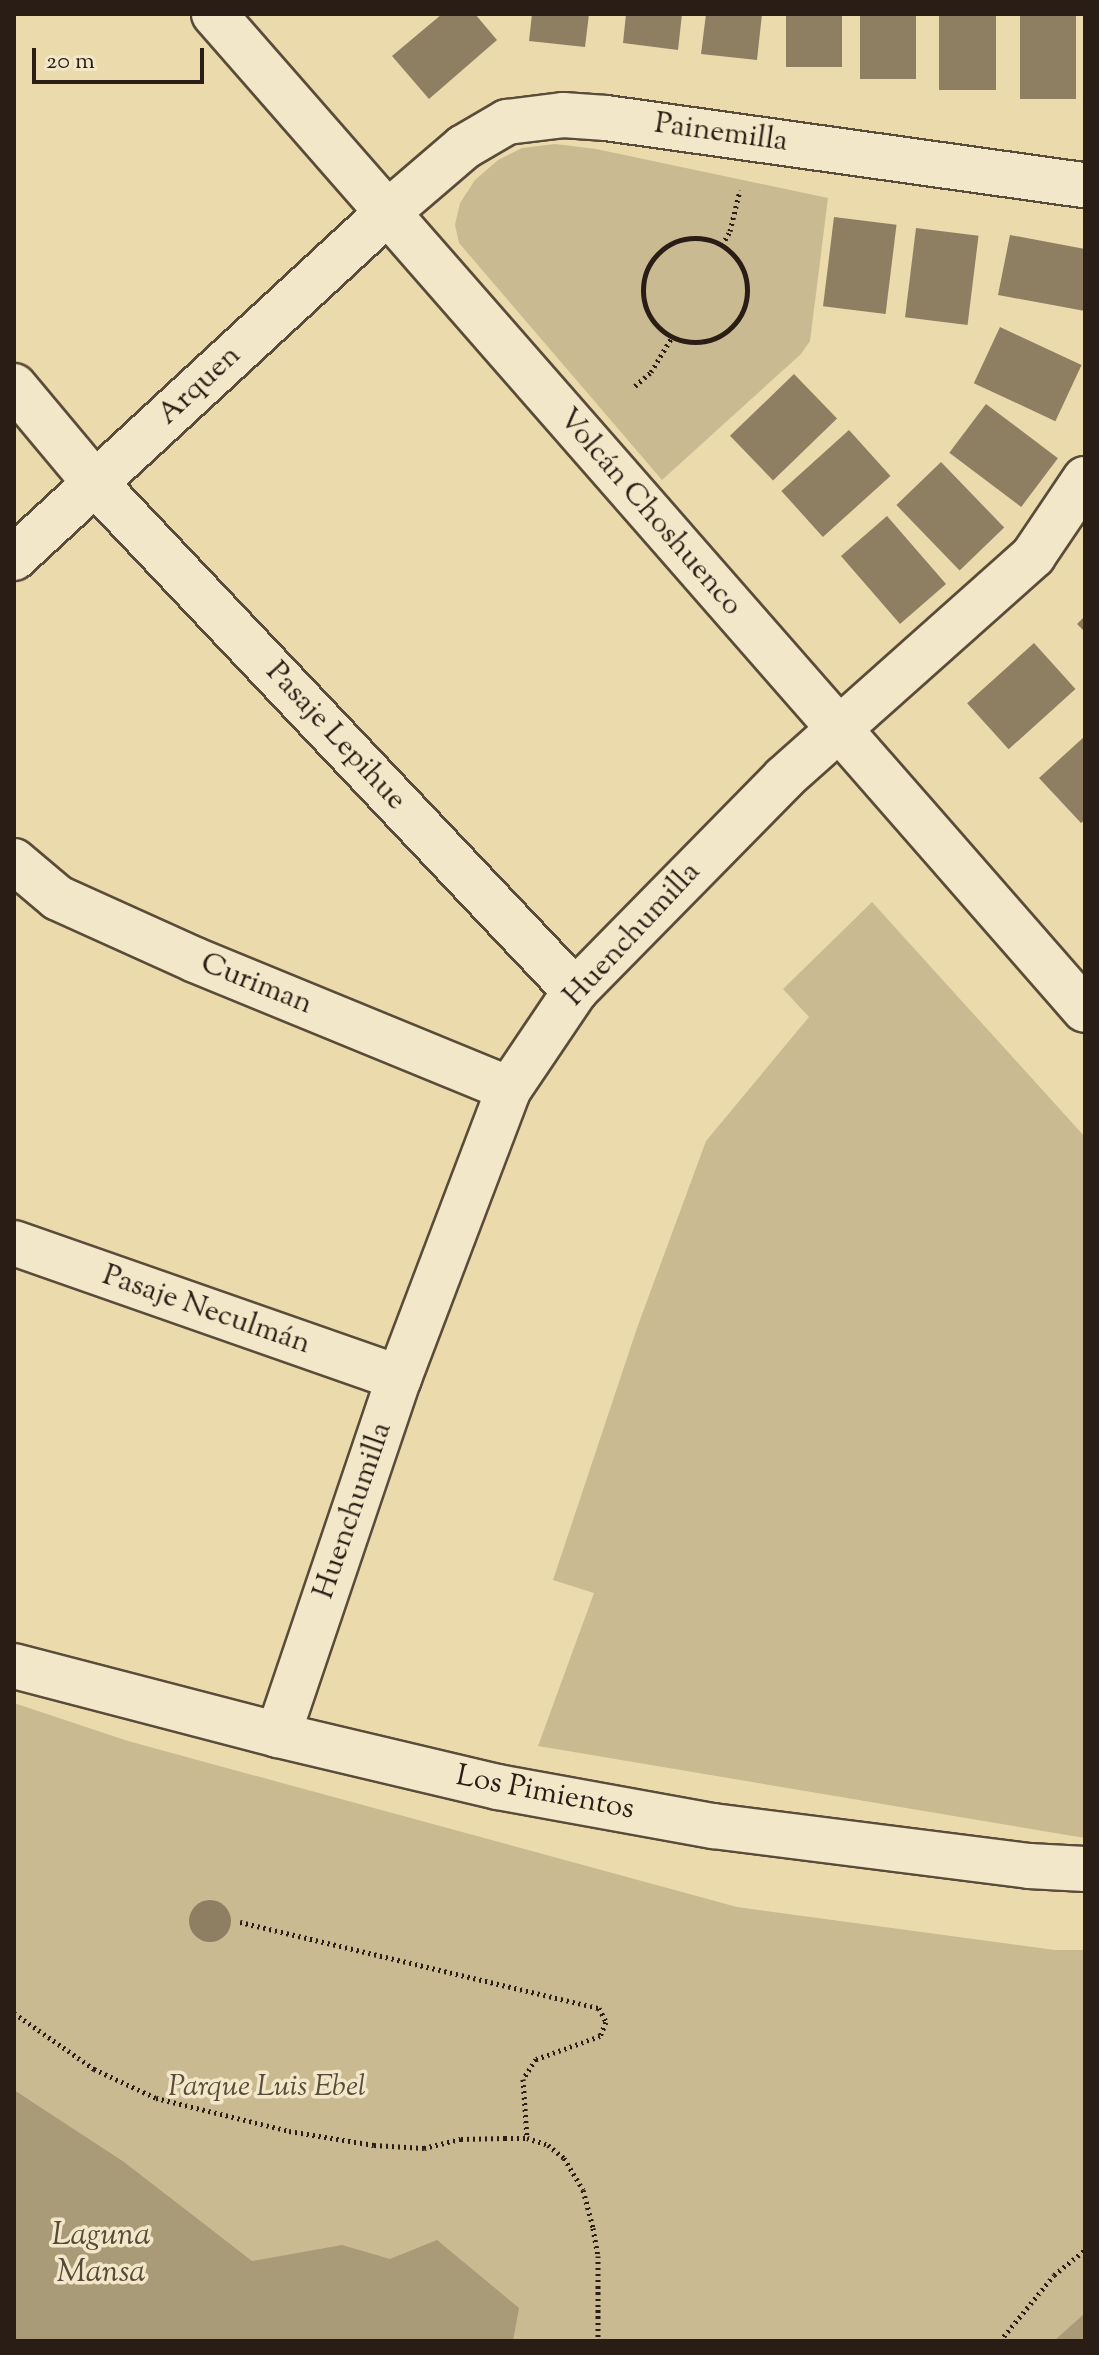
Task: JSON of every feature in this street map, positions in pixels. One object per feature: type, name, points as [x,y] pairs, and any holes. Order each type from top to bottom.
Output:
[{"type":"street","name":"Volcán Choshuenco","points":[[214,14],[840,731],[1079,991]]},
{"type":"street","name":"Painemilla","points":[[387,213],[484,133],[507,122],[563,115],[1085,185]]},
{"type":"street","name":"Arquen","points":[[14,558],[387,213]]},
{"type":"street","name":"Pasaje Lepihue","points":[[14,386],[95,483],[575,991]]},
{"type":"street","name":"Huenchumilla","points":[[278,1735],[399,1378],[509,1089],[575,991],[784,778],[1033,556],[1085,479]]},
{"type":"street","name":"Curiman","points":[[14,861],[58,898],[195,960],[509,1089]]},
{"type":"street","name":"Pasaje Neculmán","points":[[14,1243],[399,1378]]},
{"type":"street","name":"Los Pimientos","points":[[14,1666],[278,1735],[498,1787],[713,1826],[999,1862],[1085,1869]]},
{"type":"path","points":[[689,238],[722,245],[743,269],[747,284],[741,315],[731,328],[703,342],[672,337],[658,327],[648,314],[644,289],[649,265],[659,251],[689,238]]},
{"type":"path","points":[[635,386],[651,372],[672,337]]},
{"type":"path","points":[[240,1922],[599,2008],[606,2022],[600,2036],[536,2059],[523,2079],[527,2138]]},
{"type":"path","points":[[14,2013],[94,2069],[156,2098],[244,2120],[374,2145],[424,2148],[461,2139],[527,2138],[548,2145],[564,2158],[583,2190],[598,2256],[598,2341]]},
{"type":"path","points":[[1000,2341],[1054,2275],[1085,2250]]},
{"type":"green space","points":[[555,144],[596,149],[828,198],[810,341],[801,354],[662,480],[459,243],[455,225],[460,203],[475,180],[498,160],[522,148]]},
{"type":"green space","points":[[872,902],[1085,1137],[1085,1838],[538,1746],[594,1593],[553,1580],[637,1328],[706,1141],[809,1017],[783,989]]},
{"type":"green space","name":"Parque Luis Ebel","points":[[14,1703],[128,1741],[737,1907],[1055,1950],[1085,1950],[1085,2341],[14,2341]]},
{"type":"water","name":"Laguna Mansa","points":[[14,2090],[124,2162],[252,2261],[342,2245],[390,2259],[437,2240],[519,2308],[513,2341],[14,2341]]},
{"type":"water","points":[[1085,2313],[1085,2341],[1054,2341]]},
{"type":"building","points":[[442,14],[475,14],[497,40],[429,99],[392,56]]},
{"type":"building","points":[[532,14],[589,14],[585,47],[529,41]]},
{"type":"building","points":[[626,14],[682,14],[678,50],[623,43]]},
{"type":"building","points":[[706,14],[762,14],[757,60],[701,54]]},
{"type":"building","points":[[786,14],[842,14],[842,67],[786,67]]},
{"type":"building","points":[[860,14],[916,14],[916,79],[860,79]]},
{"type":"building","points":[[939,14],[996,14],[996,90],[939,90]]},
{"type":"building","points":[[1020,14],[1076,14],[1076,99],[1020,99]]},
{"type":"building","points":[[834,217],[897,225],[886,314],[823,306]]},
{"type":"building","points":[[916,228],[979,236],[968,325],[905,317]]},
{"type":"building","points":[[1010,235],[1085,249],[1085,311],[998,295]]},
{"type":"building","points":[[1000,327],[1082,365],[1055,421],[974,383]]},
{"type":"building","points":[[794,374],[837,419],[773,480],[730,436]]},
{"type":"building","points":[[986,404],[1058,458],[1021,507],[949,453]]},
{"type":"building","points":[[849,430],[890,476],[823,537],[781,491]]},
{"type":"building","points":[[941,462],[1004,527],[960,571],[896,505]]},
{"type":"building","points":[[887,516],[946,584],[900,624],[841,556]]},
{"type":"building","points":[[1085,616],[1085,632],[1077,624]]},
{"type":"building","points":[[1034,643],[1075,689],[1009,749],[967,703]]},
{"type":"building","points":[[1085,736],[1085,820],[1081,823],[1039,778]]},
{"type":"building","points":[[210,1900],[225,1906],[231,1921],[225,1936],[210,1942],[195,1936],[189,1921],[195,1906]]}]
